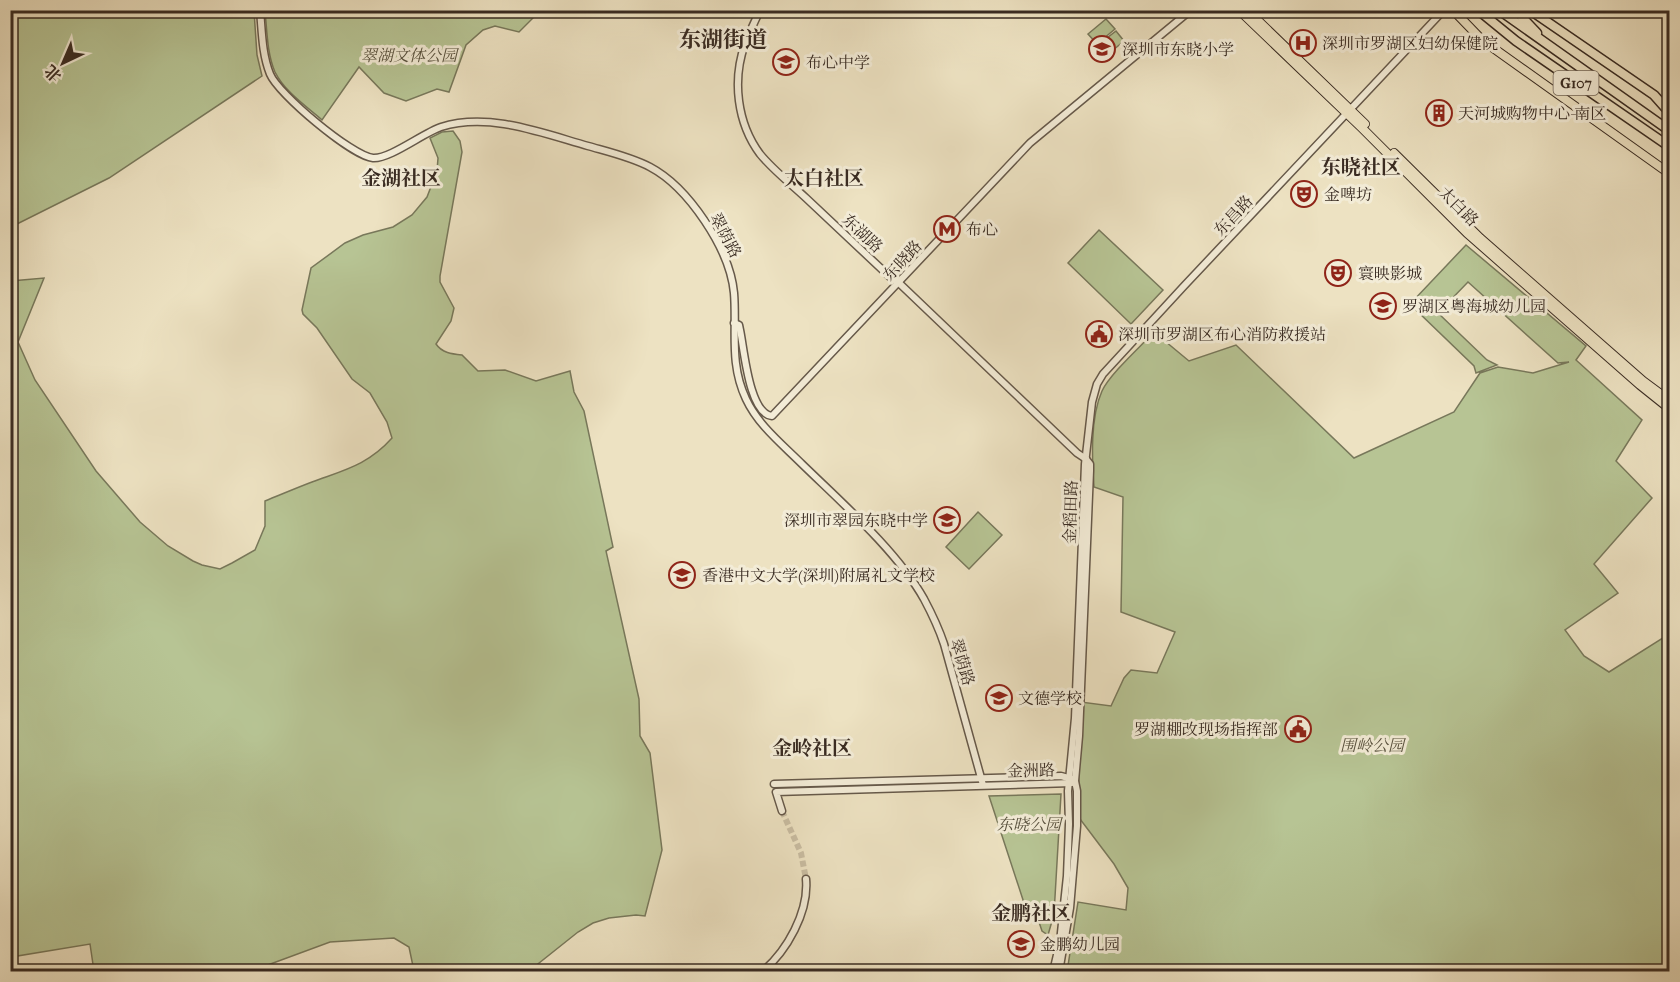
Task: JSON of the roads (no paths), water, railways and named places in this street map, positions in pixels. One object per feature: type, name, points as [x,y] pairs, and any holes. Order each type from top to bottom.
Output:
[{"type":"highway","points":[[1499,10],[1670,131]]},
{"type":"highway","points":[[1515,10],[1552,49]]},
{"type":"highway","name":"G107","points":[[1530,10],[1654,95],[1670,113]]},
{"type":"highway","name":"G107","points":[[1481,12],[1516,41],[1670,147]]},
{"type":"main road","name":"太白路","points":[[1239,10],[1349,111],[1484,249],[1670,409]]},
{"type":"main road","name":"太白路","points":[[1247,10],[1479,237],[1670,401]]},
{"type":"main road","points":[[1453,10],[1482,40],[1670,174]]},
{"type":"main road","points":[[1654,95],[1670,106]]},
{"type":"street","name":"翠荫路","points":[[260,10],[262,45],[271,77],[294,104],[319,125],[369,158],[384,156],[439,128],[470,122],[487,122],[522,128],[624,156],[650,167],[672,183],[710,227],[728,264],[734,292],[735,356],[738,375],[746,399],[766,429],[880,542],[911,579],[924,599],[944,644],[983,782]]},
{"type":"street","name":"东湖路","points":[[760,10],[743,50],[738,83],[739,106],[753,143],[764,159],[1086,459]]},
{"type":"street","name":"东晓路","points":[[734,323],[739,325],[747,374],[754,394],[765,414],[772,416],[1030,143],[1191,10]]},
{"type":"street","name":"东昌路","points":[[1086,459],[1092,402],[1100,379],[1444,10]]},
{"type":"street","name":"金稻田路","points":[[1053,972],[1067,876],[1068,791],[1080,728],[1090,471],[1090,464],[1086,459]]},
{"type":"street","name":"金洲路","points":[[782,811],[776,792],[1061,776],[1071,781]]},
{"type":"street","name":"金稻田路","points":[[1059,972],[1074,877],[1077,791],[1071,781]]},
{"type":"street","name":"金洲路","points":[[774,784],[983,782]]},
{"type":"street","points":[[762,972],[787,943],[805,901],[806,879]]},
{"type":"tunnel","points":[[782,811],[801,853],[806,879]]},
{"type":"place","name":"深圳市罗湖区妇幼保健院","points":[[1303,43]]},
{"type":"place","name":"深圳市东晓小学","points":[[1102,49]]},
{"type":"place","name":"布心中学","points":[[786,62]]},
{"type":"place","name":"天河城购物中心-南区","points":[[1439,113]]},
{"type":"place","name":"金啤坊","points":[[1304,194]]},
{"type":"place","name":"布心","points":[[947,229]]},
{"type":"place","name":"寰映影城","points":[[1338,273]]},
{"type":"place","name":"罗湖区粤海城幼儿园","points":[[1383,306]]},
{"type":"place","name":"深圳市罗湖区布心消防救援站","points":[[1099,334]]},
{"type":"place","name":"深圳市翠园东晓中学","points":[[947,520]]},
{"type":"place","name":"香港中文大学(深圳)附属礼文学校","points":[[682,575]]},
{"type":"place","name":"文德学校","points":[[999,698]]},
{"type":"place","name":"罗湖棚改现场指挥部","points":[[1298,729]]},
{"type":"place","name":"金鹏幼儿园","points":[[1021,944]]},
{"type":"district","name":"东湖街道","points":[[723,39]]},
{"type":"district","name":"东晓社区","points":[[1361,167]]},
{"type":"district","name":"金湖社区","points":[[401,178]]},
{"type":"district","name":"太白社区","points":[[824,178]]},
{"type":"district","name":"金岭社区","points":[[812,748]]},
{"type":"district","name":"金鹏社区","points":[[1031,913]]},
{"type":"park label","name":"翠湖文体公园","points":[[409,55]]},
{"type":"park label","name":"围岭公园","points":[[1372,745]]},
{"type":"park label","name":"东晓公园","points":[[1029,824]]}]
